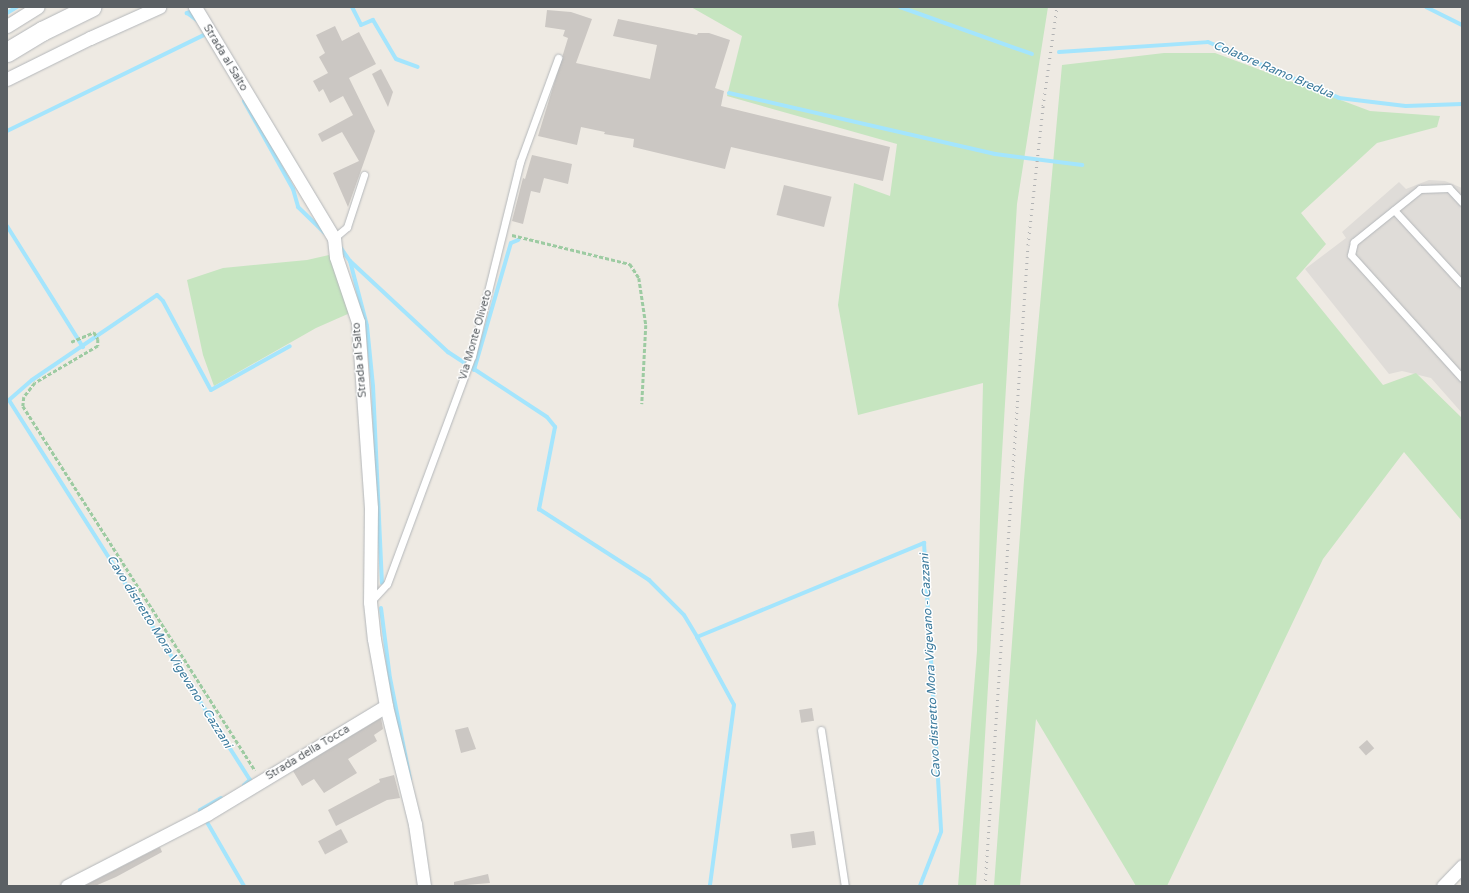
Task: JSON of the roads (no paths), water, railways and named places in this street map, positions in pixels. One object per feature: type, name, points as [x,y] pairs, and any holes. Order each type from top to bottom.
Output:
[{"type":"main road","points":[[7,52],[42,31],[91,7]]},
{"type":"street","points":[[7,26],[38,7]]},
{"type":"street","points":[[7,79],[90,38],[159,7]]},
{"type":"street","name":"Strada al Salto","points":[[196,10],[335,241],[336,257],[358,322],[371,508],[370,602],[374,639],[386,706]]},
{"type":"street","points":[[386,706],[415,824],[424,886]]},
{"type":"street","name":"Strada della Tocca","points":[[67,886],[203,816],[386,706]]},
{"type":"street","points":[[1443,886],[1460,875]]},
{"type":"lane","name":"Via Monte Oliveto","points":[[370,602],[387,584],[467,371],[504,233],[520,162],[558,58]]},
{"type":"lane","points":[[335,241],[347,227],[364,175]]},
{"type":"lane","points":[[1462,202],[1449,188],[1420,189],[1354,242],[1351,255],[1462,378]]},
{"type":"lane","points":[[1394,210],[1462,284]]},
{"type":"lane","points":[[821,730],[845,886]]},
{"type":"waterway","name":"Cavo distretto Mora Vigevano - Cazzani","points":[[7,13],[17,7]]},
{"type":"waterway","name":"Cavo distretto Mora Vigevano - Cazzani","points":[[352,7],[361,25],[373,20],[396,59],[418,67]]},
{"type":"waterway","name":"Colatore Ramo Bredua","points":[[900,7],[1032,54]]},
{"type":"waterway","points":[[1426,7],[1462,25]]},
{"type":"waterway","name":"Cavo distretto Mora Vigevano - Cazzani","points":[[195,10],[187,13],[198,21]]},
{"type":"waterway","name":"Cavo distretto Mora Vigevano - Cazzani","points":[[7,131],[206,34]]},
{"type":"waterway","name":"Colatore Ramo Bredua","points":[[1059,52],[1208,42],[1339,98],[1406,106],[1462,104]]},
{"type":"waterway","points":[[729,93],[995,154],[1082,165]]},
{"type":"waterway","name":"Cavo distretto Mora Vigevano - Cazzani","points":[[244,101],[293,189],[298,207],[325,233]]},
{"type":"waterway","name":"Cavo distretto Mora Vigevano - Cazzani","points":[[7,226],[83,347]]},
{"type":"waterway","name":"Cavo distretto Mora Vigevano - Cazzani","points":[[474,370],[511,243],[518,240]]},
{"type":"waterway","name":"Cavo distretto Mora Vigevano - Cazzani","points":[[338,244],[350,261],[367,326],[373,386],[382,583]]},
{"type":"waterway","name":"Cavo distretto Mora Vigevano - Cazzani","points":[[350,261],[448,352],[547,417],[555,427],[539,509],[649,580],[684,615],[697,637],[734,705],[710,886]]},
{"type":"waterway","name":"Cavo distretto Mora Vigevano - Cazzani","points":[[244,785],[250,780],[9,400],[32,380],[157,295],[163,301],[211,390],[290,346]]},
{"type":"waterway","name":"Cavo distretto Mora Vigevano - Cazzani","points":[[697,637],[924,543],[941,832],[920,886]]},
{"type":"waterway","points":[[381,608],[390,678],[410,779]]},
{"type":"waterway","name":"Cavo distretto Mora Vigevano - Cazzani","points":[[221,798],[200,810],[244,886]]},
{"type":"railway","points":[[985,886],[1028,245],[1043,106],[1057,7]]}]
